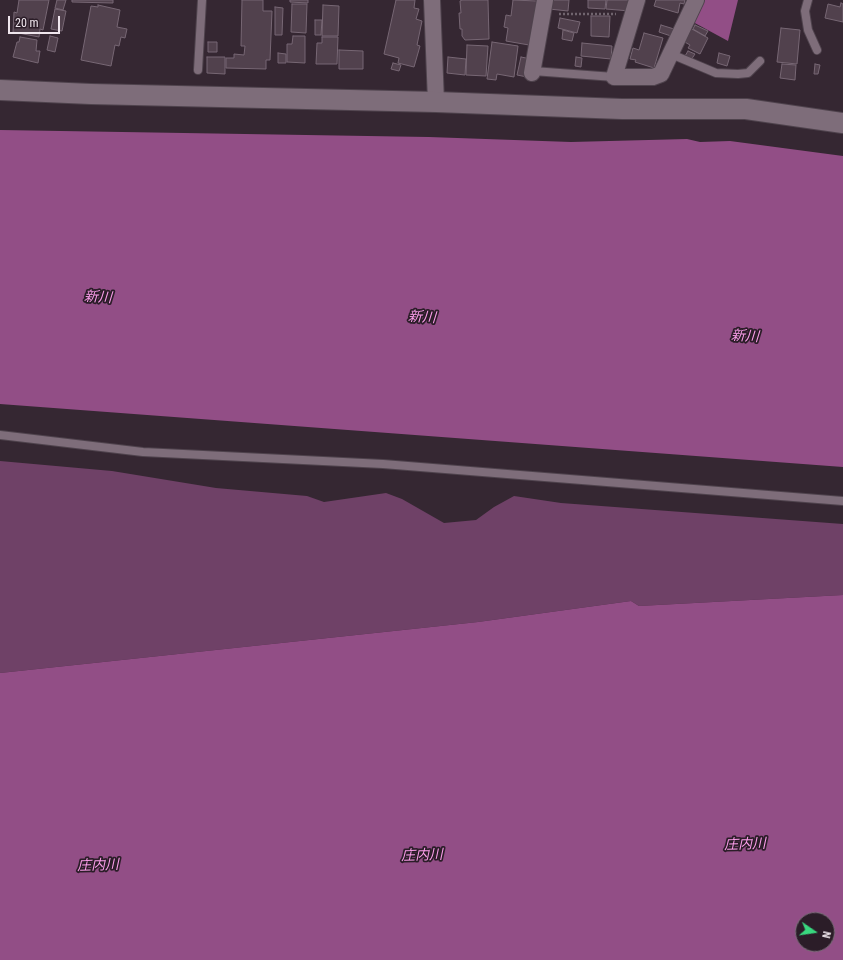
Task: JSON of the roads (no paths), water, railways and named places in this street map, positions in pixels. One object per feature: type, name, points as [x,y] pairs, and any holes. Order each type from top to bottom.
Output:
[{"type":"street","points":[[432,0],[436,102]]},
{"type":"street","points":[[635,7],[614,76],[653,78],[661,74],[696,0]]},
{"type":"street","points":[[532,72],[543,7]]},
{"type":"street","points":[[0,90],[91,94],[436,102],[622,109],[746,109],[843,123]]},
{"type":"lane","points":[[198,70],[202,0]]},
{"type":"lane","points":[[808,0],[805,11],[808,30],[817,50]]},
{"type":"lane","points":[[671,54],[716,73],[738,74],[748,72],[760,61]]},
{"type":"lane","points":[[532,72],[614,76]]},
{"type":"lane","points":[[0,435],[143,452],[383,464],[843,501]]},
{"type":"water","points":[[704,0],[738,0],[728,41],[693,22]]},
{"type":"water","name":"新川","points":[[0,130],[429,137],[571,142],[687,139],[700,142],[730,141],[843,156],[843,467],[0,404]]},
{"type":"water","name":"庄内川","points":[[843,595],[843,960],[0,960],[0,673],[478,622],[631,601],[639,606]]}]
